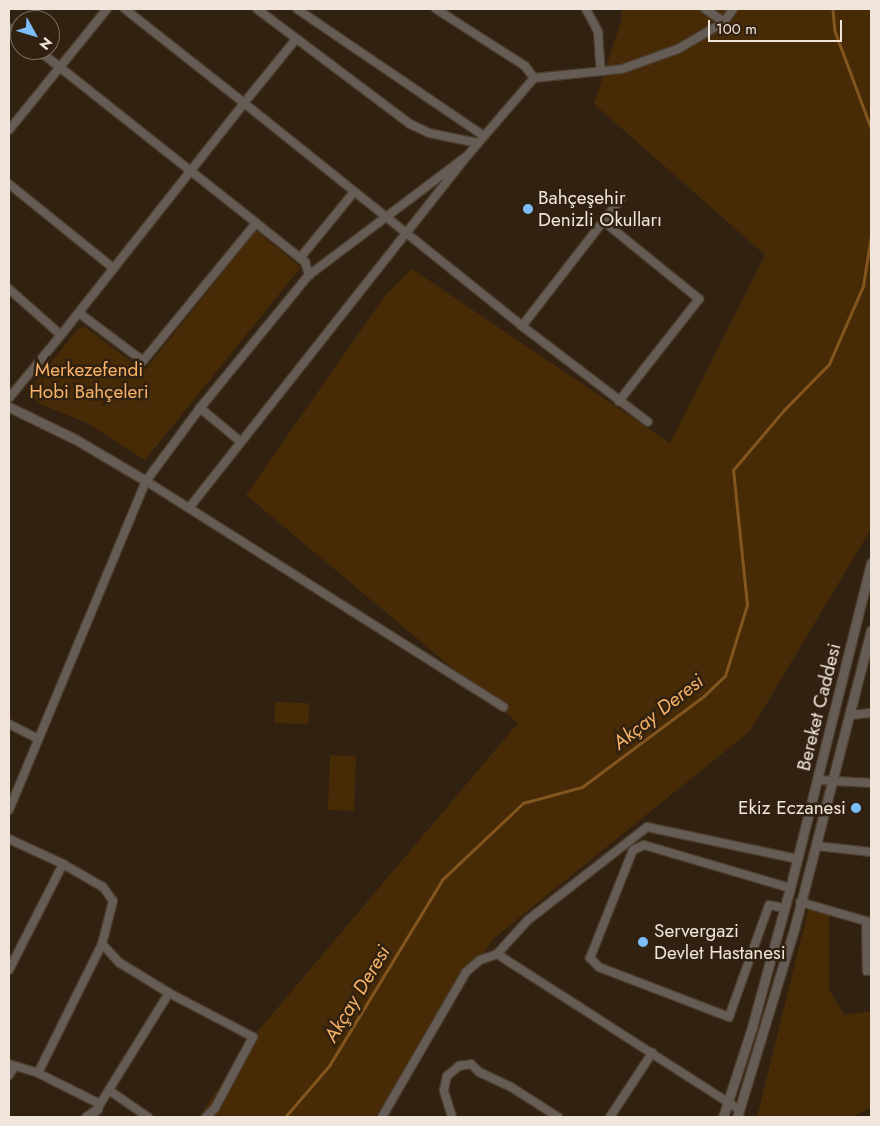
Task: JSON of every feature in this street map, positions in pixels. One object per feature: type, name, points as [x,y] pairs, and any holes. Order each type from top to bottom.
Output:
[{"type":"street","points":[[9,130],[107,9]]},
{"type":"street","points":[[124,9],[522,326],[648,422]]},
{"type":"street","points":[[258,9],[410,124],[434,134],[481,140]]},
{"type":"street","points":[[297,9],[481,140]]},
{"type":"street","points":[[436,9],[526,66],[534,78]]},
{"type":"street","points":[[586,9],[598,32],[601,71]]},
{"type":"street","points":[[706,9],[724,22]]},
{"type":"street","points":[[189,508],[406,234],[456,174],[467,156],[534,78],[622,70],[678,49],[724,22],[733,9]]},
{"type":"street","points":[[9,398],[79,313],[296,39]]},
{"type":"street","points":[[50,60],[193,170],[300,258],[309,275]]},
{"type":"street","points":[[9,810],[146,482],[200,408],[309,275],[384,216],[467,156]]},
{"type":"street","points":[[9,184],[113,268]]},
{"type":"street","points":[[300,258],[354,192]]},
{"type":"street","points":[[522,326],[622,196]]},
{"type":"street","points":[[603,221],[699,299],[619,401]]},
{"type":"street","points":[[79,313],[143,361],[256,223]]},
{"type":"street","points":[[9,289],[61,334]]},
{"type":"street","points":[[9,407],[75,439],[189,508],[504,707]]},
{"type":"street","points":[[200,408],[241,442]]},
{"type":"street","name":"Bereket Caddesi","points":[[723,1117],[798,859],[871,564]]},
{"type":"street","name":"Bereket Caddesi","points":[[741,1115],[834,782],[871,631]]},
{"type":"street","points":[[851,715],[871,713]]},
{"type":"street","points":[[9,724],[38,739]]},
{"type":"street","points":[[818,780],[871,782]]},
{"type":"street","points":[[382,1117],[466,972],[480,960],[497,954],[528,920],[647,827],[798,859]]},
{"type":"street","points":[[9,839],[63,864],[103,887],[113,901],[102,944],[38,1073]]},
{"type":"street","points":[[784,908],[769,905],[729,1017],[599,967],[590,958],[633,850],[644,845],[790,888]]},
{"type":"street","points":[[816,846],[871,852]]},
{"type":"street","points":[[9,970],[63,864]]},
{"type":"street","points":[[800,902],[866,921],[867,971],[871,970]]},
{"type":"street","points":[[102,944],[120,963],[169,993],[253,1038],[215,1108],[206,1117]]},
{"type":"street","points":[[497,954],[728,1103],[741,1115]]},
{"type":"street","points":[[86,1117],[96,1110],[110,1091],[169,993]]},
{"type":"street","points":[[610,1117],[652,1053]]},
{"type":"street","points":[[452,1117],[444,1090],[447,1076],[459,1066],[471,1064],[479,1072],[511,1087],[558,1117]]},
{"type":"street","points":[[9,1075],[12,1065],[38,1073],[96,1110]]},
{"type":"street","points":[[110,1091],[148,1117]]},
{"type":"green space","points":[[621,9],[871,9],[871,529],[750,731],[493,939],[375,1117],[199,1117],[253,1037],[518,723],[246,495],[384,297],[412,269],[670,443],[765,255],[594,104],[622,18]]},
{"type":"green space","name":"Merkezefendi Hobi Bahçeleri","points":[[256,231],[301,267],[145,460],[87,423],[40,404],[30,394],[29,390],[77,330],[84,326],[144,371]]},
{"type":"green space","points":[[275,702],[309,703],[308,724],[274,723]]},
{"type":"green space","points":[[330,755],[356,756],[354,811],[328,810]]},
{"type":"green space","points":[[809,907],[829,913],[829,989],[844,1015],[871,1011],[871,1108],[851,1117],[757,1117]]},
{"type":"waterway","name":"Akçay Deresi","points":[[833,9],[835,31],[871,128]]},
{"type":"waterway","name":"Akçay Deresi","points":[[285,1117],[329,1066],[442,880],[523,803],[582,787],[704,696],[725,676],[747,605],[733,470],[784,410],[829,364],[863,286],[871,236]]},
{"type":"place","name":"Bahçeşehir Denizli Okulları","points":[[528,209]]},
{"type":"place","name":"Ekiz Eczanesi","points":[[856,808]]},
{"type":"place","name":"Servergazi Devlet Hastanesi","points":[[643,942]]}]
